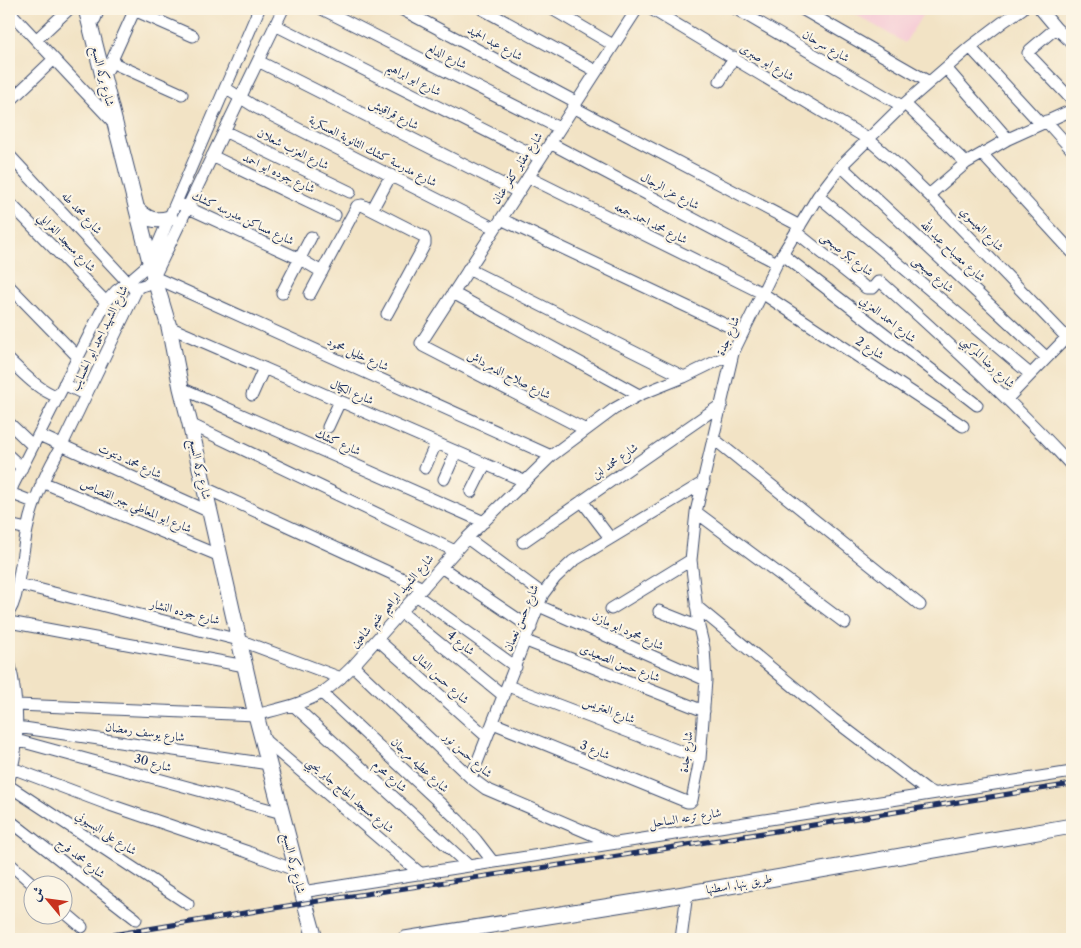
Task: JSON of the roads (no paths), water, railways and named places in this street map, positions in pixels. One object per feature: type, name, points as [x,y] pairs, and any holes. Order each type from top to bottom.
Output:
[{"type":"main road","name":"شارع بركه السبع","points":[[91,14],[104,78],[152,270],[169,327],[181,388],[256,714],[315,939]]},
{"type":"main road","points":[[137,209],[144,216],[152,220],[170,218]]},
{"type":"main road","name":"طريق بنها, اسطنها","points":[[405,939],[687,893],[1072,826]]},
{"type":"street","points":[[36,40],[69,9]]},
{"type":"street","name":"شارع الشهيد احمد ابو الحسايب","points":[[9,612],[15,602],[33,502],[50,464],[62,446],[86,395],[99,342],[106,302],[116,291],[148,284],[176,202],[259,9]]},
{"type":"street","name":"شارع الشهيد احمد ابو الحسايب","points":[[152,270],[187,207],[283,9]]},
{"type":"street","name":"شارع الدلع","points":[[322,9],[559,128]]},
{"type":"street","name":"شارع عبد الحميد","points":[[401,9],[798,229]]},
{"type":"street","points":[[482,9],[596,71]]},
{"type":"street","points":[[552,9],[613,44]]},
{"type":"street","name":"شارع مقابر كفر عنان","points":[[422,342],[637,9]]},
{"type":"street","name":"شارع ابو صبرى","points":[[652,9],[868,139]]},
{"type":"street","name":"شارع سرحان","points":[[736,9],[904,105],[966,163]]},
{"type":"street","points":[[802,9],[929,82]]},
{"type":"street","points":[[1003,22],[1009,9]]},
{"type":"street","name":"شارع جدة","points":[[687,802],[692,800],[700,759],[706,680],[704,648],[699,627],[691,560],[696,512],[733,353],[780,259],[818,196],[841,166],[929,82],[970,47],[1022,9]]},
{"type":"street","points":[[1040,9],[1072,43]]},
{"type":"street","points":[[104,78],[134,10],[193,36]]},
{"type":"street","points":[[9,11],[116,126]]},
{"type":"street","name":"شارع ابو ابراهيم","points":[[275,25],[540,158]]},
{"type":"street","points":[[1056,28],[1030,50],[1029,55],[1072,100]]},
{"type":"street","points":[[970,47],[1072,150]]},
{"type":"street","points":[[720,81],[734,58]]},
{"type":"street","points":[[9,102],[54,59]]},
{"type":"street","name":"شارع قراقيش","points":[[258,61],[518,192]]},
{"type":"street","points":[[111,62],[182,94]]},
{"type":"street","points":[[946,68],[1008,139]]},
{"type":"street","name":"شارع مدرسة كشك الثانوية العسكرية","points":[[225,88],[257,108],[391,175],[743,333]]},
{"type":"street","points":[[930,195],[966,163],[1008,139],[1072,110]]},
{"type":"street","name":"شارع العزب شعلان","points":[[224,131],[350,192]]},
{"type":"street","name":"شارع العيسوي","points":[[868,139],[930,195],[1070,340]]},
{"type":"street","name":"شارع عز الرجال","points":[[550,142],[780,259]]},
{"type":"street","points":[[982,154],[1072,252]]},
{"type":"street","name":"شارع محمد طه","points":[[9,155],[132,287]]},
{"type":"street","name":"شارع جوده ابو احمد","points":[[212,156],[335,215]]},
{"type":"street","name":"شارع مصباح عبد الله","points":[[841,166],[1046,357]]},
{"type":"street","points":[[372,210],[391,175]]},
{"type":"street","name":"شارع محمد احمد جمعه","points":[[528,177],[762,293]]},
{"type":"street","name":"شارع صبحى","points":[[818,196],[1030,374]]},
{"type":"street","name":"شارع مسجد الغرابلي","points":[[9,202],[106,302]]},
{"type":"street","name":"شارع مساكن مدرسه كشك","points":[[176,202],[300,259],[322,272]]},
{"type":"street","points":[[310,294],[358,206],[362,205],[423,236],[425,240],[425,244],[387,314]]},
{"type":"street","name":"شارع بكر صبحى","points":[[798,229],[866,288],[873,288],[878,282],[881,282]]},
{"type":"street","points":[[282,293],[311,237]]},
{"type":"street","name":"شارع احمد العزبي","points":[[780,259],[977,405]]},
{"type":"street","name":"شارع خليل محمود","points":[[152,270],[551,456]]},
{"type":"street","points":[[468,270],[684,377]]},
{"type":"street","name":"شارع رضا المركبي","points":[[881,282],[1041,432],[1072,466]]},
{"type":"street","points":[[9,286],[78,357]]},
{"type":"street","name":"شارع الشهيد احمد ابو الحسايب","points":[[9,495],[78,357],[99,342],[132,287]]},
{"type":"street","points":[[453,293],[639,395]]},
{"type":"street","name":"شارع 2","points":[[762,293],[963,426]]},
{"type":"street","name":"شارع الكيال","points":[[169,327],[524,481]]},
{"type":"street","points":[[1006,399],[1046,357],[1070,340]]},
{"type":"street","name":"شارع صلاح الدمرداش","points":[[422,342],[423,346],[586,430]]},
{"type":"street","name":"شارع الشهيد ابراهيم غنيم شاهين","points":[[15,716],[256,714],[293,706],[322,693],[342,678],[467,538],[551,456],[614,409],[639,395],[684,377],[733,353]]},
{"type":"street","points":[[9,360],[38,387],[58,397]]},
{"type":"street","points":[[252,395],[264,368]]},
{"type":"street","points":[[64,384],[86,395]]},
{"type":"street","name":"شارع كشك","points":[[181,388],[484,522]]},
{"type":"street","points":[[328,428],[340,401]]},
{"type":"street","name":"شارع محمد لبن","points":[[523,542],[722,404]]},
{"type":"street","points":[[9,423],[33,446]]},
{"type":"street","points":[[190,424],[455,551]]},
{"type":"street","name":"شارع محمد دنتوت","points":[[39,435],[210,512]]},
{"type":"street","points":[[714,438],[920,605]]},
{"type":"street","points":[[424,468],[436,443]]},
{"type":"street","points":[[444,479],[456,452]]},
{"type":"street","points":[[9,456],[22,468]]},
{"type":"street","points":[[471,492],[486,464]]},
{"type":"street","name":"شارع ابو المعاطي جبر القصاص","points":[[42,482],[220,556]]},
{"type":"street","name":"شارع حسن نعمان","points":[[471,778],[544,594],[555,578],[574,560],[704,482]]},
{"type":"street","points":[[205,488],[420,591],[516,667]]},
{"type":"street","points":[[9,495],[33,502]]},
{"type":"street","points":[[582,501],[610,538]]},
{"type":"street","points":[[696,512],[845,624]]},
{"type":"street","points":[[9,525],[27,529]]},
{"type":"street","points":[[467,538],[544,594]]},
{"type":"street","points":[[611,609],[691,560]]},
{"type":"street","points":[[441,567],[531,628]]},
{"type":"street","name":"شارع جوده النشار","points":[[18,584],[239,640],[342,678]]},
{"type":"street","name":"شارع محمود ابو مازن","points":[[539,606],[706,680]]},
{"type":"street","points":[[696,606],[833,719],[926,790],[934,793]]},
{"type":"street","points":[[659,611],[699,627]]},
{"type":"street","name":"شارع 4","points":[[401,612],[506,691]]},
{"type":"street","points":[[9,622],[245,666]]},
{"type":"street","name":"شارع حسن الشال","points":[[377,639],[487,737]]},
{"type":"street","name":"شارع حسن الصعيدى","points":[[526,641],[704,711]]},
{"type":"street","points":[[9,661],[14,682],[16,740],[9,780]]},
{"type":"street","name":"شارع حسن نور","points":[[353,666],[471,778],[486,789],[612,844]]},
{"type":"street","name":"شارع العتريس","points":[[506,691],[700,759]]},
{"type":"street","name":"شارع عطيه مرجان","points":[[322,693],[458,820],[493,862]]},
{"type":"street","name":"شارع محرم","points":[[293,706],[469,866]]},
{"type":"street","name":"شارع يوسف رمضان","points":[[15,716],[269,764]]},
{"type":"street","name":"شارع 3","points":[[493,724],[687,802]]},
{"type":"street","name":"شارع مسجد الحاج جابر يحيي","points":[[262,738],[421,874]]},
{"type":"street","name":"شارع 30","points":[[16,740],[282,813]]},
{"type":"street","points":[[10,767],[110,805],[248,852],[297,871]]},
{"type":"street","name":"شارع ترعه الساحل","points":[[302,892],[1072,772]]},
{"type":"street","name":"شارع على البسيوني","points":[[9,786],[188,904]]},
{"type":"street","name":"شارع محمد فرج","points":[[9,820],[136,919]]},
{"type":"street","points":[[9,863],[24,876]]},
{"type":"street","points":[[681,939],[687,893]]},
{"type":"street","points":[[72,918],[82,927]]},
{"type":"railway","points":[[88,939],[305,903],[580,862],[1072,784]]}]
